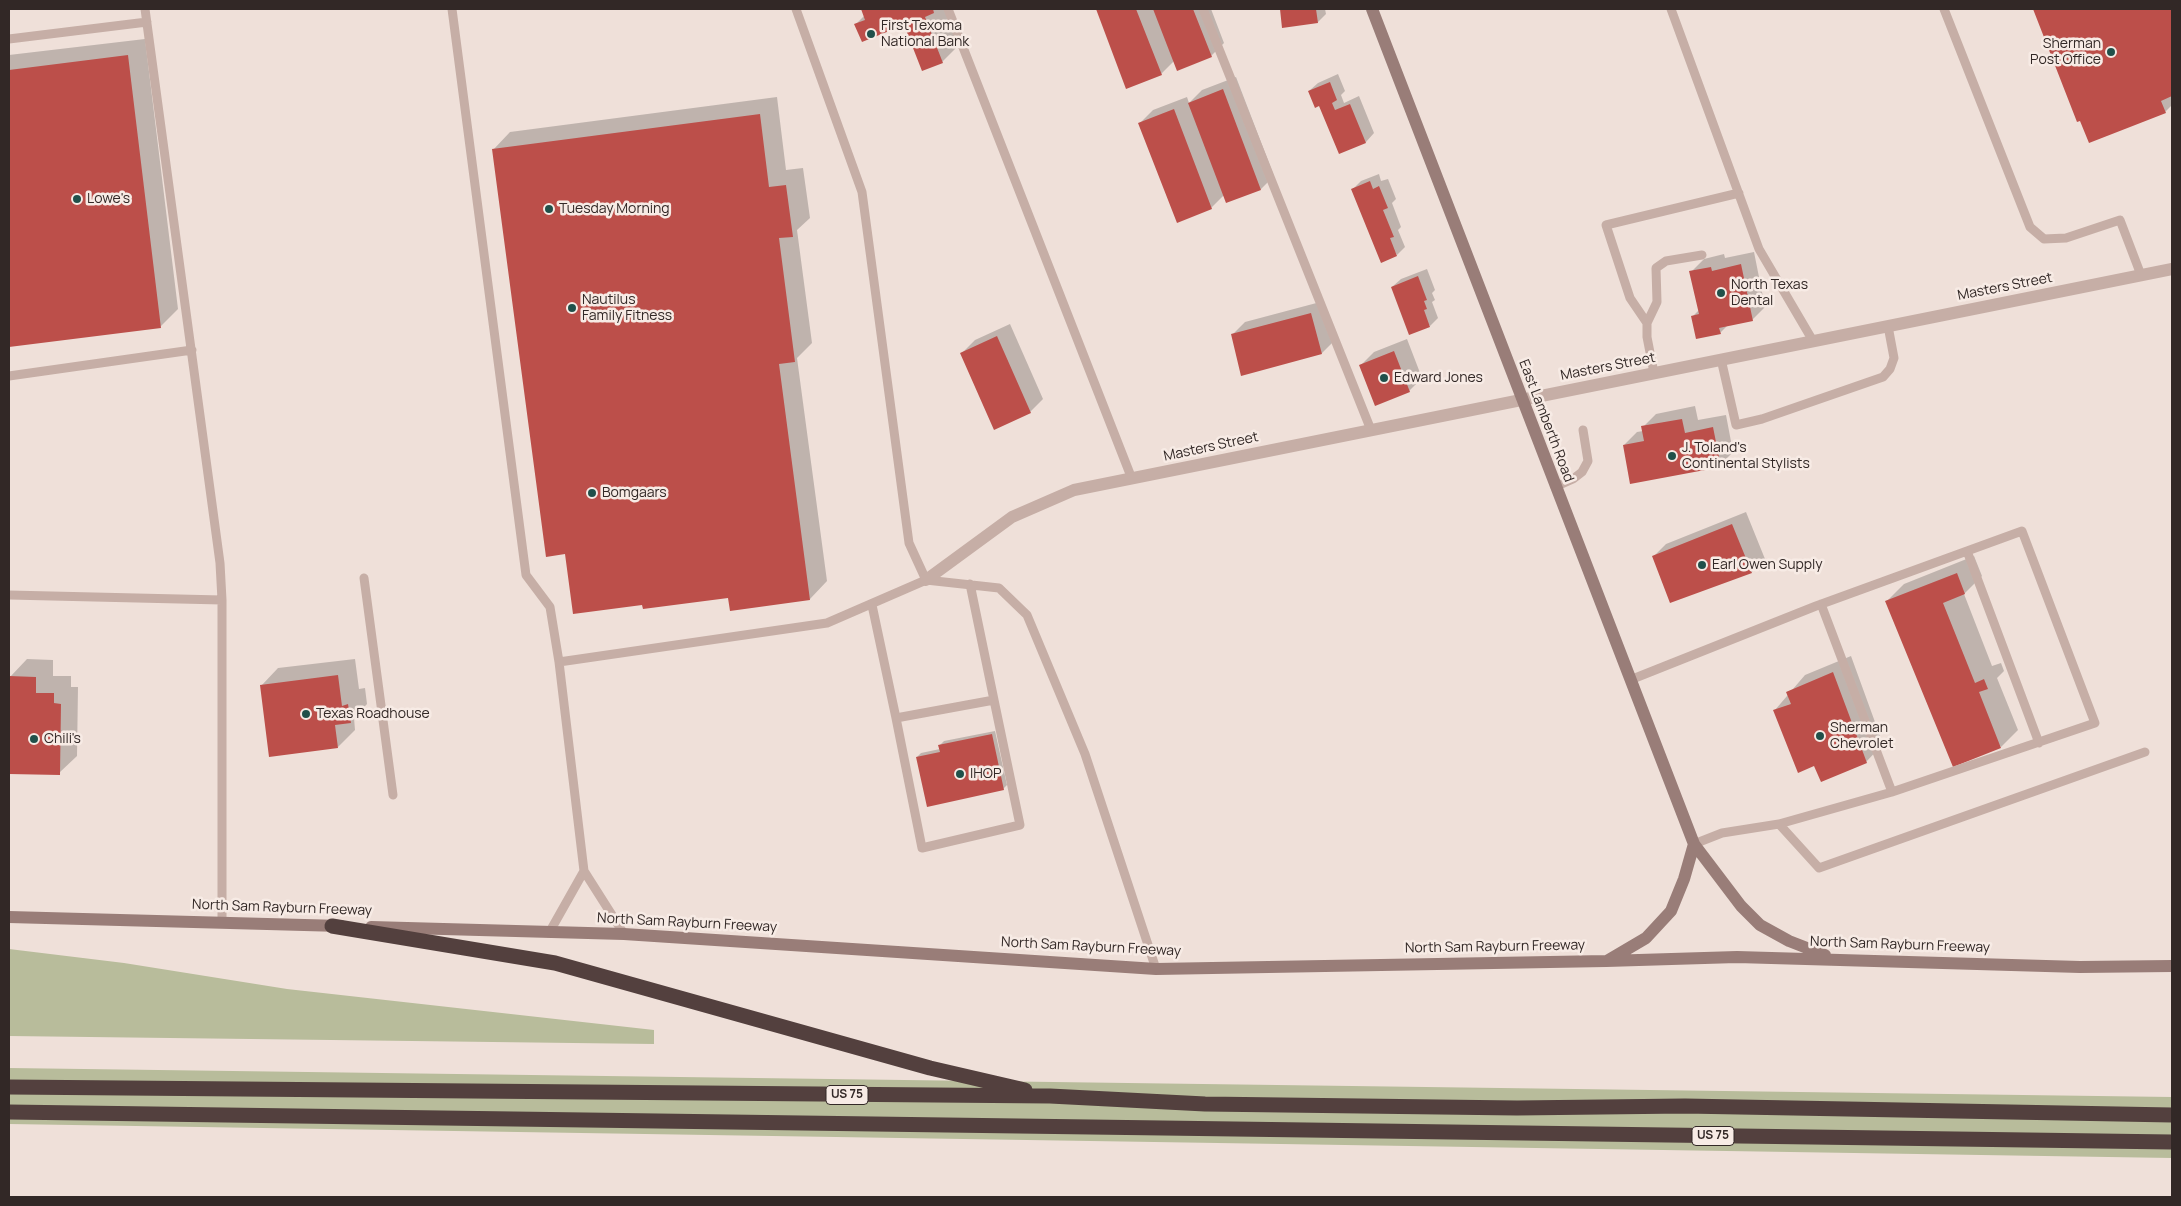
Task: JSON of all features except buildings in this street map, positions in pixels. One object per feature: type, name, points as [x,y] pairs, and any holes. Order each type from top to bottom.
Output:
[{"type":"highway","points":[[332,926],[556,963],[930,1068],[1050,1096]]},
{"type":"highway","name":"US 75","points":[[9,1088],[1050,1096],[1205,1104],[1517,1108],[1685,1106],[2172,1115]]},
{"type":"highway","name":"US 75","points":[[9,1112],[2172,1142]]},
{"type":"main road","name":"East Lamberth Road","points":[[1372,9],[1555,488],[1694,844],[1741,906],[1760,925],[1788,941],[1834,958]]},
{"type":"main road","points":[[1606,961],[1646,938],[1671,911],[1684,879],[1694,844]]},
{"type":"main road","name":"North Sam Rayburn Freeway","points":[[9,917],[624,934],[1156,969],[1736,957],[1834,958],[2080,967],[2172,966]]},
{"type":"street","name":"Masters Street","points":[[926,580],[1012,517],[1074,490],[2172,269]]},
{"type":"lane","points":[[145,9],[218,547],[222,600],[222,922]]},
{"type":"lane","points":[[452,9],[526,575],[550,607],[584,871],[624,934]]},
{"type":"lane","points":[[796,9],[862,192],[909,543],[926,580]]},
{"type":"lane","points":[[948,9],[1132,479]]},
{"type":"lane","points":[[1203,9],[1371,430]]},
{"type":"lane","points":[[1671,9],[1759,249],[1813,341]]},
{"type":"lane","points":[[1944,9],[2030,227],[2044,239],[2066,238],[2120,220],[2141,275]]},
{"type":"lane","points":[[9,39],[146,22]]},
{"type":"lane","points":[[1647,323],[1630,298],[1606,225],[1739,193]]},
{"type":"lane","points":[[1654,373],[1647,337],[1647,323],[1657,302],[1656,268],[1666,261],[1702,255]]},
{"type":"lane","points":[[1721,360],[1736,425],[1762,419],[1883,377],[1890,369],[1894,358],[1888,326]]},
{"type":"lane","points":[[9,376],[192,350]]},
{"type":"lane","points":[[1555,488],[1582,472],[1588,461],[1584,430]]},
{"type":"lane","points":[[1630,680],[1821,604],[2022,531],[2095,723],[1892,792],[1779,824],[1722,833],[1694,844]]},
{"type":"lane","points":[[1967,551],[2039,743]]},
{"type":"lane","points":[[364,578],[393,795]]},
{"type":"lane","points":[[558,662],[827,622],[872,605],[926,580],[998,588],[1026,615],[1085,754],[1156,969]]},
{"type":"lane","points":[[872,605],[922,848],[1020,825],[970,584]]},
{"type":"lane","points":[[9,595],[222,600]]},
{"type":"lane","points":[[1821,604],[1892,792]]},
{"type":"lane","points":[[896,718],[994,700]]},
{"type":"lane","points":[[1779,824],[1819,868],[2145,752]]},
{"type":"lane","points":[[549,933],[584,871]]},
{"type":"green space","points":[[9,949],[124,963],[287,989],[654,1030],[654,1044],[9,1036]]},
{"type":"green space","points":[[9,1068],[2172,1097],[2172,1158],[9,1124]]},
{"type":"place","name":"First Texoma National Bank","points":[[871,34]]},
{"type":"place","name":"Sherman Post Office","points":[[2111,52]]},
{"type":"place","name":"Lowe's","points":[[77,199]]},
{"type":"place","name":"Tuesday Morning","points":[[549,209]]},
{"type":"place","name":"North Texas Dental","points":[[1721,293]]},
{"type":"place","name":"Nautilus Family Fitness","points":[[572,308]]},
{"type":"place","name":"Edward Jones","points":[[1384,378]]},
{"type":"place","name":"J. Toland's Continental Stylists","points":[[1672,456]]},
{"type":"place","name":"Bomgaars","points":[[592,493]]},
{"type":"place","name":"Earl Owen Supply","points":[[1702,565]]},
{"type":"place","name":"Texas Roadhouse","points":[[306,714]]},
{"type":"place","name":"Sherman Chevrolet","points":[[1820,736]]},
{"type":"place","name":"Chili's","points":[[34,739]]},
{"type":"place","name":"IHOP","points":[[960,774]]}]
